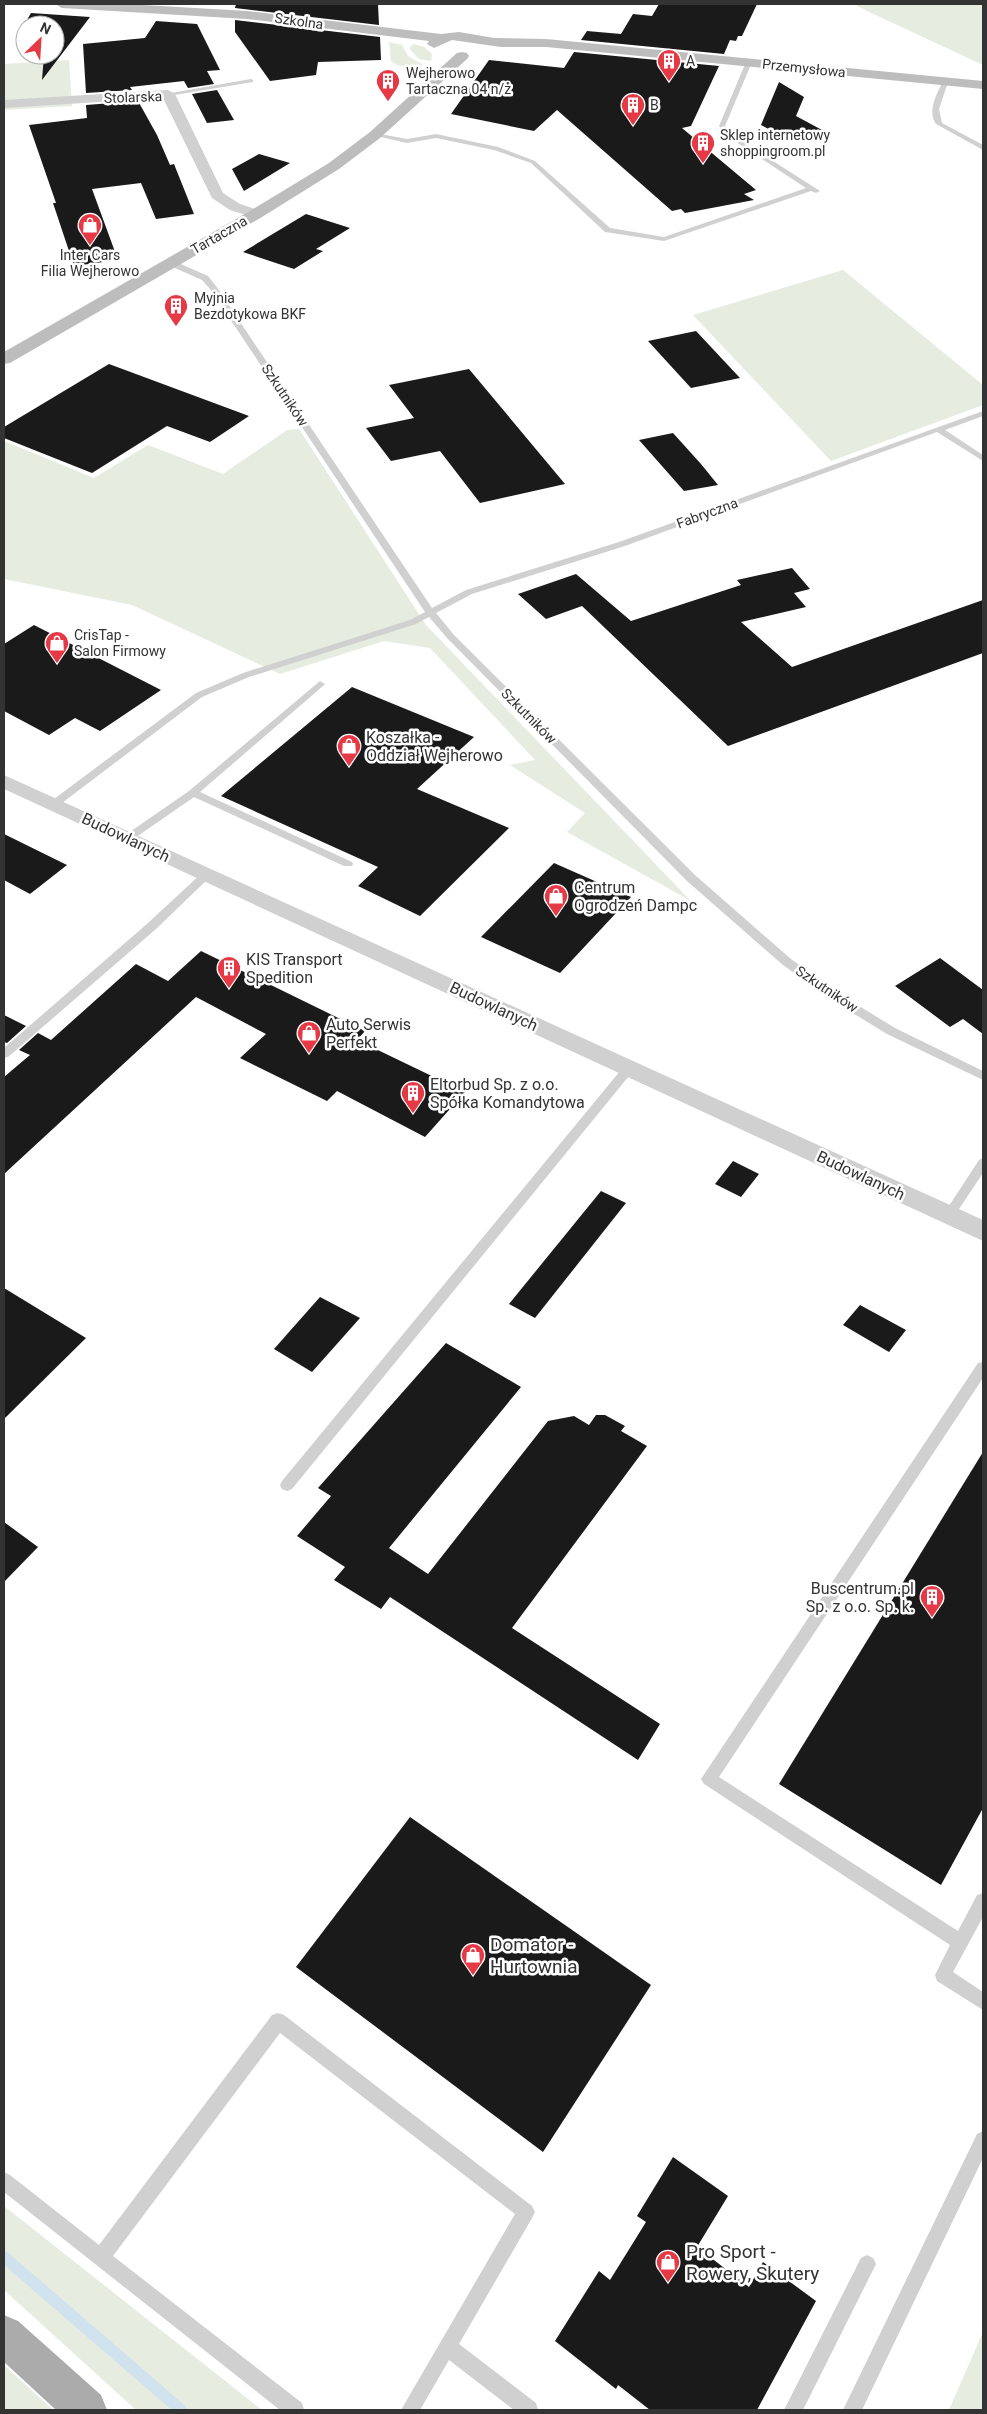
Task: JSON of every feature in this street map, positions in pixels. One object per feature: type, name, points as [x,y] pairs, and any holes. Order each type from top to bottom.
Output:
[{"type":"main road","points":[[4,2335],[86,2410]]},
{"type":"street","name":"Szkolna","points":[[62,4],[248,15],[356,29],[411,42],[440,45]]},
{"type":"street","points":[[440,45],[462,35],[484,45]]},
{"type":"street","points":[[440,45],[462,56],[484,45]]},
{"type":"street","name":"Tartaczna","points":[[421,90],[440,45]]},
{"type":"street","name":"Przemysłowa","points":[[484,45],[625,50],[983,85]]},
{"type":"street","name":"Tartaczna","points":[[4,359],[256,214],[334,166],[375,135],[421,90],[462,56]]},
{"type":"street","name":"Stolarska","points":[[4,104],[168,94],[217,195],[235,207],[256,214]]},
{"type":"street","name":"Budowlanych","points":[[4,781],[983,1231]]},
{"type":"lane","points":[[749,62],[722,126],[732,137],[820,193]]},
{"type":"lane","points":[[168,94],[251,81]]},
{"type":"lane","points":[[945,82],[934,108],[935,118],[939,124],[983,148]]},
{"type":"lane","points":[[375,135],[407,141],[436,136],[496,148],[533,162],[608,230],[664,239],[812,188]]},
{"type":"lane","name":"Szkutników","points":[[170,263],[205,278],[213,288],[431,613],[451,637],[691,878],[787,962],[837,998],[891,1030],[983,1076]]},
{"type":"lane","name":"Fabryczna","points":[[54,804],[199,695],[246,675],[413,622],[469,592],[622,544],[983,413]]},
{"type":"lane","points":[[938,429],[983,459]]},
{"type":"lane","points":[[128,838],[161,817],[193,793],[320,684]]},
{"type":"lane","points":[[193,793],[348,864]]},
{"type":"lane","points":[[4,1054],[152,926],[206,874]]},
{"type":"lane","points":[[287,1485],[629,1068]]},
{"type":"lane","points":[[949,1215],[983,1163]]},
{"type":"lane","points":[[961,1942],[709,1779],[983,1367]]},
{"type":"lane","points":[[983,1901],[943,1975],[983,2002]]},
{"type":"lane","points":[[101,2257],[278,2021],[526,2212],[410,2410]]},
{"type":"lane","points":[[852,2410],[983,2140]]},
{"type":"lane","points":[[4,2181],[295,2410]]},
{"type":"lane","points":[[793,2410],[867,2264]]},
{"type":"lane","points":[[447,2347],[529,2410]]},
{"type":"shaded area","points":[[854,4],[983,4],[983,65],[867,11]]},
{"type":"shaded area","points":[[389,42],[402,45],[408,56],[422,64],[420,69],[397,65],[391,61]]},
{"type":"shaded area","points":[[414,44],[424,47],[432,54],[431,61],[419,59],[409,48]]},
{"type":"shaded area","points":[[65,60],[69,60],[72,106],[4,110],[4,64],[65,65]]},
{"type":"shaded area","points":[[843,270],[983,385],[983,405],[831,461],[693,315]]},
{"type":"shaded area","points":[[299,429],[426,625],[691,901],[567,832],[585,813],[510,765],[535,760],[430,648],[384,641],[280,674],[132,605],[4,579],[4,441],[94,478],[148,445],[223,474],[287,430]]},
{"type":"shaded area","points":[[4,2206],[262,2410],[136,2410],[4,2290]]},
{"type":"shaded area","points":[[983,2332],[983,2410],[949,2410]]},
{"type":"shaded area","points":[[4,2365],[53,2410],[4,2410]]},
{"type":"building","points":[[236,4],[378,4],[379,25],[235,8]]},
{"type":"building","points":[[659,4],[757,4],[742,36],[738,36],[736,41],[730,40],[724,54],[581,40],[587,31],[621,34],[633,14],[652,16]]},
{"type":"building","points":[[31,13],[60,15],[30,15]]},
{"type":"building","points":[[65,15],[90,17],[65,50]]},
{"type":"building","points":[[235,20],[380,37],[381,60],[318,62],[316,75],[270,81],[235,32]]},
{"type":"building","points":[[156,21],[197,24],[220,70],[207,71],[214,84],[188,88],[184,81],[130,87],[132,90],[86,93],[83,44],[145,38]]},
{"type":"building","points":[[574,52],[719,66],[691,126],[682,128],[756,190],[744,194],[754,200],[685,213],[681,209],[672,211],[557,110],[534,131],[451,114],[489,60],[564,68]]},
{"type":"building","points":[[43,65],[53,65],[42,80]]},
{"type":"building","points":[[779,82],[804,97],[796,116],[822,130],[789,140],[761,125]]},
{"type":"building","points":[[217,90],[234,120],[207,123],[192,94]]},
{"type":"building","points":[[138,101],[157,135],[170,165],[174,164],[194,214],[156,219],[141,183],[92,189],[118,260],[74,266],[53,203],[56,203],[29,125],[87,118],[86,105]]},
{"type":"building","points":[[259,154],[290,163],[244,191],[232,169]]},
{"type":"building","points":[[306,214],[350,228],[316,249],[323,251],[294,269],[243,252]]},
{"type":"building","points":[[696,331],[740,378],[691,388],[648,341]]},
{"type":"building","points":[[109,364],[249,416],[210,442],[167,426],[92,473],[4,438],[4,427]]},
{"type":"building","points":[[469,369],[565,484],[480,503],[440,451],[391,461],[366,428],[414,418],[389,385]]},
{"type":"building","points":[[673,433],[718,485],[684,491],[639,440]]},
{"type":"building","points":[[792,568],[810,589],[794,593],[806,607],[741,622],[792,667],[983,600],[983,653],[728,746],[582,606],[546,619],[518,594],[576,574],[631,621],[741,585],[737,580]]},
{"type":"building","name":"CrisTap - Salon Firmowy","points":[[34,625],[161,690],[100,731],[75,718],[49,735],[4,711],[4,644]]},
{"type":"building","name":"Koszałka - Oddział Wejherowo","points":[[352,687],[474,737],[417,789],[509,828],[420,916],[358,886],[378,867],[221,796]]},
{"type":"building","points":[[4,834],[67,865],[30,894],[4,880]]},
{"type":"building","name":"Centrum Ogrodzeń Dampc","points":[[554,863],[631,897],[560,973],[481,937]]},
{"type":"building","points":[[201,951],[365,1031],[357,1040],[465,1092],[425,1137],[337,1091],[327,1101],[240,1058],[266,1034],[196,997],[4,1174],[4,1077],[30,1055],[19,1050],[38,1033],[51,1040],[136,964],[168,981]]},
{"type":"building","points":[[940,958],[983,990],[983,1034],[963,1019],[950,1027],[895,986]]},
{"type":"building","points":[[4,1015],[26,1026],[7,1043],[4,1042]]},
{"type":"building","points":[[733,1161],[759,1174],[741,1197],[715,1184]]},
{"type":"building","points":[[601,1191],[626,1203],[535,1318],[509,1304]]},
{"type":"building","points":[[4,1288],[86,1338],[4,1419]]},
{"type":"building","points":[[320,1297],[360,1318],[312,1372],[274,1349]]},
{"type":"building","points":[[860,1305],[906,1330],[889,1352],[843,1325]]},
{"type":"building","points":[[446,1343],[521,1387],[389,1548],[428,1574],[548,1421],[574,1416],[589,1425],[596,1415],[605,1415],[625,1426],[621,1431],[647,1446],[512,1628],[660,1724],[638,1760],[390,1597],[381,1609],[334,1580],[345,1567],[297,1536],[331,1496],[318,1488]]},
{"type":"building","name":"Buscentrum.pl Sp. z o.o. Sp. k.","points":[[983,1452],[983,1808],[941,1885],[779,1784]]},
{"type":"building","points":[[4,1522],[38,1547],[4,1582]]},
{"type":"building","name":"Domator - Hurtownia","points":[[410,1817],[651,1985],[543,2152],[296,1967]]},
{"type":"building","name":"Pro Sport - Rowery, Skutery","points":[[673,2157],[728,2196],[697,2247],[749,2287],[763,2262],[816,2301],[757,2410],[650,2410],[618,2385],[616,2389],[555,2341],[599,2271],[610,2280],[646,2222],[637,2216]]},
{"type":"waterway","points":[[4,2257],[181,2410]]},
{"type":"place","name":"A","points":[[669,82]]},
{"type":"place","name":"Wejherowo Tartaczna 04 n/ż","points":[[388,102]]},
{"type":"place","name":"B","points":[[633,126]]},
{"type":"place","name":"Sklep internetowy shoppingroom.pl","points":[[703,164]]},
{"type":"place","name":"Inter Cars Filia Wejherowo","points":[[90,246]]},
{"type":"place","name":"Myjnia Bezdotykowa BKF","points":[[176,327]]},
{"type":"place","name":"CrisTap - Salon Firmowy","points":[[57,664]]},
{"type":"place","name":"Koszałka - Oddział Wejherowo","points":[[349,767]]},
{"type":"place","name":"Centrum Ogrodzeń Dampc","points":[[556,917]]},
{"type":"place","name":"KIS Transport Spedition","points":[[229,989]]},
{"type":"place","name":"Auto Serwis Perfekt","points":[[309,1054]]},
{"type":"place","name":"Eltorbud Sp. z o.o. Spółka Komandytowa","points":[[413,1114]]},
{"type":"place","name":"Buscentrum.pl Sp. z o.o. Sp. k.","points":[[932,1618]]},
{"type":"place","name":"Domator - Hurtownia","points":[[473,1976]]},
{"type":"place","name":"Pro Sport - Rowery, Skutery","points":[[668,2283]]}]
